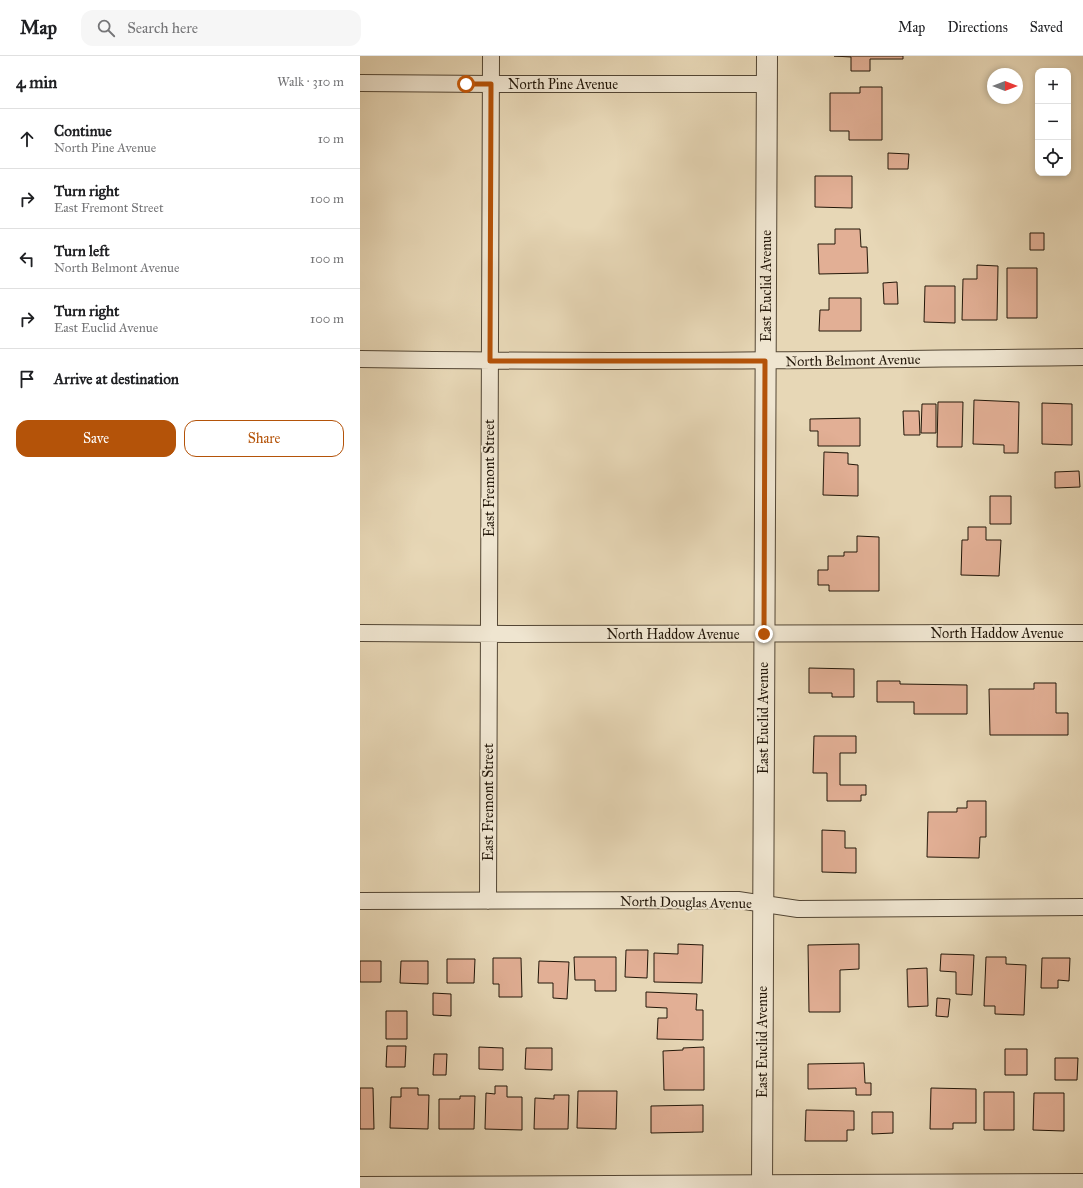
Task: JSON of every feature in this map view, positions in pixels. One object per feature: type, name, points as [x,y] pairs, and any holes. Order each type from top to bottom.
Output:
[{"type":"street","name":"East Fremont Street","points":[[488,901],[491,56]]},
{"type":"street","name":"East Euclid Avenue","points":[[762,1186],[762,904],[767,56]]},
{"type":"street","name":"North Pine Avenue","points":[[360,83],[767,84]]},
{"type":"street","name":"North Belmont Avenue","points":[[360,359],[490,361],[765,361],[1083,357]]},
{"type":"street","name":"North Haddow Avenue","points":[[360,633],[1083,633]]},
{"type":"street","name":"North Douglas Avenue","points":[[360,901],[738,900],[798,910],[1083,907]]},
{"type":"street","points":[[360,1185],[762,1186],[1083,1182]]},
{"type":"building","points":[[834,56],[903,56],[903,59],[870,59],[870,71],[851,71],[851,57]]},
{"type":"building","points":[[860,87],[882,87],[882,140],[849,140],[849,131],[830,131],[830,93],[860,93]]},
{"type":"building","points":[[888,153],[909,154],[908,169],[888,169]]},
{"type":"building","points":[[815,176],[852,176],[852,208],[815,207]]},
{"type":"building","points":[[835,229],[860,229],[861,247],[867,247],[868,273],[819,274],[818,244],[835,244]]},
{"type":"building","points":[[1030,233],[1044,233],[1044,250],[1030,250]]},
{"type":"building","points":[[977,265],[998,266],[997,320],[962,320],[963,279],[977,279]]},
{"type":"building","points":[[1007,268],[1037,268],[1037,318],[1007,318]]},
{"type":"building","points":[[897,282],[898,304],[884,304],[883,283]]},
{"type":"building","points":[[925,286],[955,286],[955,323],[924,322]]},
{"type":"building","points":[[829,298],[861,298],[861,331],[819,331],[820,310],[829,310]]},
{"type":"building","points":[[974,400],[1019,402],[1018,453],[1004,453],[1004,445],[973,444]]},
{"type":"building","points":[[938,402],[963,402],[962,447],[937,447]]},
{"type":"building","points":[[1042,403],[1072,404],[1072,445],[1042,444]]},
{"type":"building","points":[[922,404],[936,404],[936,433],[921,433]]},
{"type":"building","points":[[903,411],[919,411],[920,435],[904,435]]},
{"type":"building","points":[[860,418],[860,446],[818,446],[818,431],[810,431],[810,419]]},
{"type":"building","points":[[824,452],[848,453],[848,464],[858,465],[858,496],[823,495]]},
{"type":"building","points":[[1079,471],[1080,487],[1055,488],[1055,472]]},
{"type":"building","points":[[990,496],[1011,496],[1011,524],[990,524]]},
{"type":"building","points":[[968,527],[986,527],[986,540],[1001,540],[999,576],[961,575],[962,540],[968,540]]},
{"type":"building","points":[[857,536],[879,537],[879,591],[829,591],[829,585],[818,585],[818,570],[828,570],[828,556],[844,556],[844,552],[857,552]]},
{"type":"building","points":[[809,668],[854,669],[854,697],[832,697],[832,693],[809,693]]},
{"type":"building","points":[[877,681],[900,681],[900,684],[967,685],[967,714],[914,714],[914,702],[877,702]]},
{"type":"building","points":[[1034,683],[1056,683],[1056,713],[1068,713],[1068,735],[990,735],[989,689],[1034,689]]},
{"type":"building","points":[[814,736],[856,736],[856,753],[840,753],[840,785],[866,785],[866,795],[861,795],[861,801],[827,801],[827,773],[813,773]]},
{"type":"building","points":[[967,801],[986,801],[986,837],[980,837],[979,858],[927,857],[928,812],[957,812],[957,808],[967,808]]},
{"type":"building","points":[[822,830],[845,831],[845,848],[856,848],[856,873],[822,872]]},
{"type":"building","points":[[678,944],[703,945],[702,983],[654,982],[654,953],[678,954]]},
{"type":"building","points":[[859,944],[859,969],[840,970],[840,1012],[809,1012],[808,945]]},
{"type":"building","points":[[626,950],[648,950],[647,978],[625,977]]},
{"type":"building","points":[[941,954],[974,955],[972,995],[956,994],[956,972],[940,971]]},
{"type":"building","points":[[574,957],[616,957],[616,991],[595,991],[595,980],[575,980]]},
{"type":"building","points":[[986,957],[1006,957],[1006,964],[1026,965],[1024,1015],[995,1014],[995,1006],[984,1006]]},
{"type":"building","points":[[493,958],[521,958],[522,997],[499,997],[499,984],[493,984]]},
{"type":"building","points":[[1042,958],[1070,958],[1069,981],[1058,980],[1058,988],[1041,988]]},
{"type":"building","points":[[447,959],[475,959],[474,983],[447,983]]},
{"type":"building","points":[[360,961],[381,961],[381,982],[360,982]]},
{"type":"building","points":[[401,961],[428,961],[428,984],[400,983]]},
{"type":"building","points":[[539,961],[569,962],[567,999],[553,998],[553,983],[538,983]]},
{"type":"building","points":[[927,968],[928,1006],[908,1007],[907,969]]},
{"type":"building","points":[[646,992],[697,994],[696,1010],[703,1010],[703,1040],[657,1039],[658,1018],[667,1018],[667,1008],[646,1007]]},
{"type":"building","points":[[433,993],[451,994],[451,1016],[433,1015]]},
{"type":"building","points":[[937,998],[950,999],[948,1017],[936,1016]]},
{"type":"building","points":[[386,1011],[407,1011],[407,1039],[386,1039]]},
{"type":"building","points":[[387,1046],[406,1046],[405,1067],[386,1067]]},
{"type":"building","points":[[479,1047],[503,1048],[503,1070],[479,1069]]},
{"type":"building","points":[[704,1047],[704,1090],[664,1090],[663,1051]]},
{"type":"building","points":[[526,1048],[552,1048],[552,1070],[525,1069]]},
{"type":"building","points":[[1005,1049],[1027,1049],[1027,1075],[1005,1075]]},
{"type":"building","points":[[434,1054],[447,1054],[446,1075],[433,1075]]},
{"type":"building","points":[[1055,1058],[1078,1058],[1077,1080],[1055,1080]]},
{"type":"building","points":[[864,1063],[865,1083],[871,1083],[871,1095],[856,1095],[856,1088],[808,1089],[808,1064]]},
{"type":"building","points":[[495,1086],[507,1086],[507,1097],[522,1097],[522,1130],[485,1129],[486,1093],[495,1094]]},
{"type":"building","points":[[360,1088],[373,1088],[374,1129],[360,1129]]},
{"type":"building","points":[[401,1088],[418,1088],[418,1095],[429,1095],[428,1129],[390,1128],[391,1097],[401,1097]]},
{"type":"building","points":[[931,1088],[976,1089],[976,1123],[953,1123],[953,1129],[930,1129]]},
{"type":"building","points":[[578,1091],[617,1091],[616,1129],[577,1128]]},
{"type":"building","points":[[984,1092],[1014,1092],[1014,1130],[984,1130]]},
{"type":"building","points":[[1034,1093],[1064,1093],[1064,1131],[1033,1130]]},
{"type":"building","points":[[554,1095],[569,1095],[568,1129],[534,1129],[535,1098],[554,1099]]},
{"type":"building","points":[[460,1096],[475,1096],[474,1129],[439,1129],[439,1099],[460,1099]]},
{"type":"building","points":[[703,1105],[703,1132],[651,1133],[651,1106]]},
{"type":"building","points":[[806,1110],[854,1111],[854,1130],[847,1130],[847,1141],[805,1141]]},
{"type":"building","points":[[872,1112],[893,1112],[893,1133],[872,1134]]},
{"type":"route","points":[[466,84],[491,84],[490,361],[765,361],[764,634]]}]
